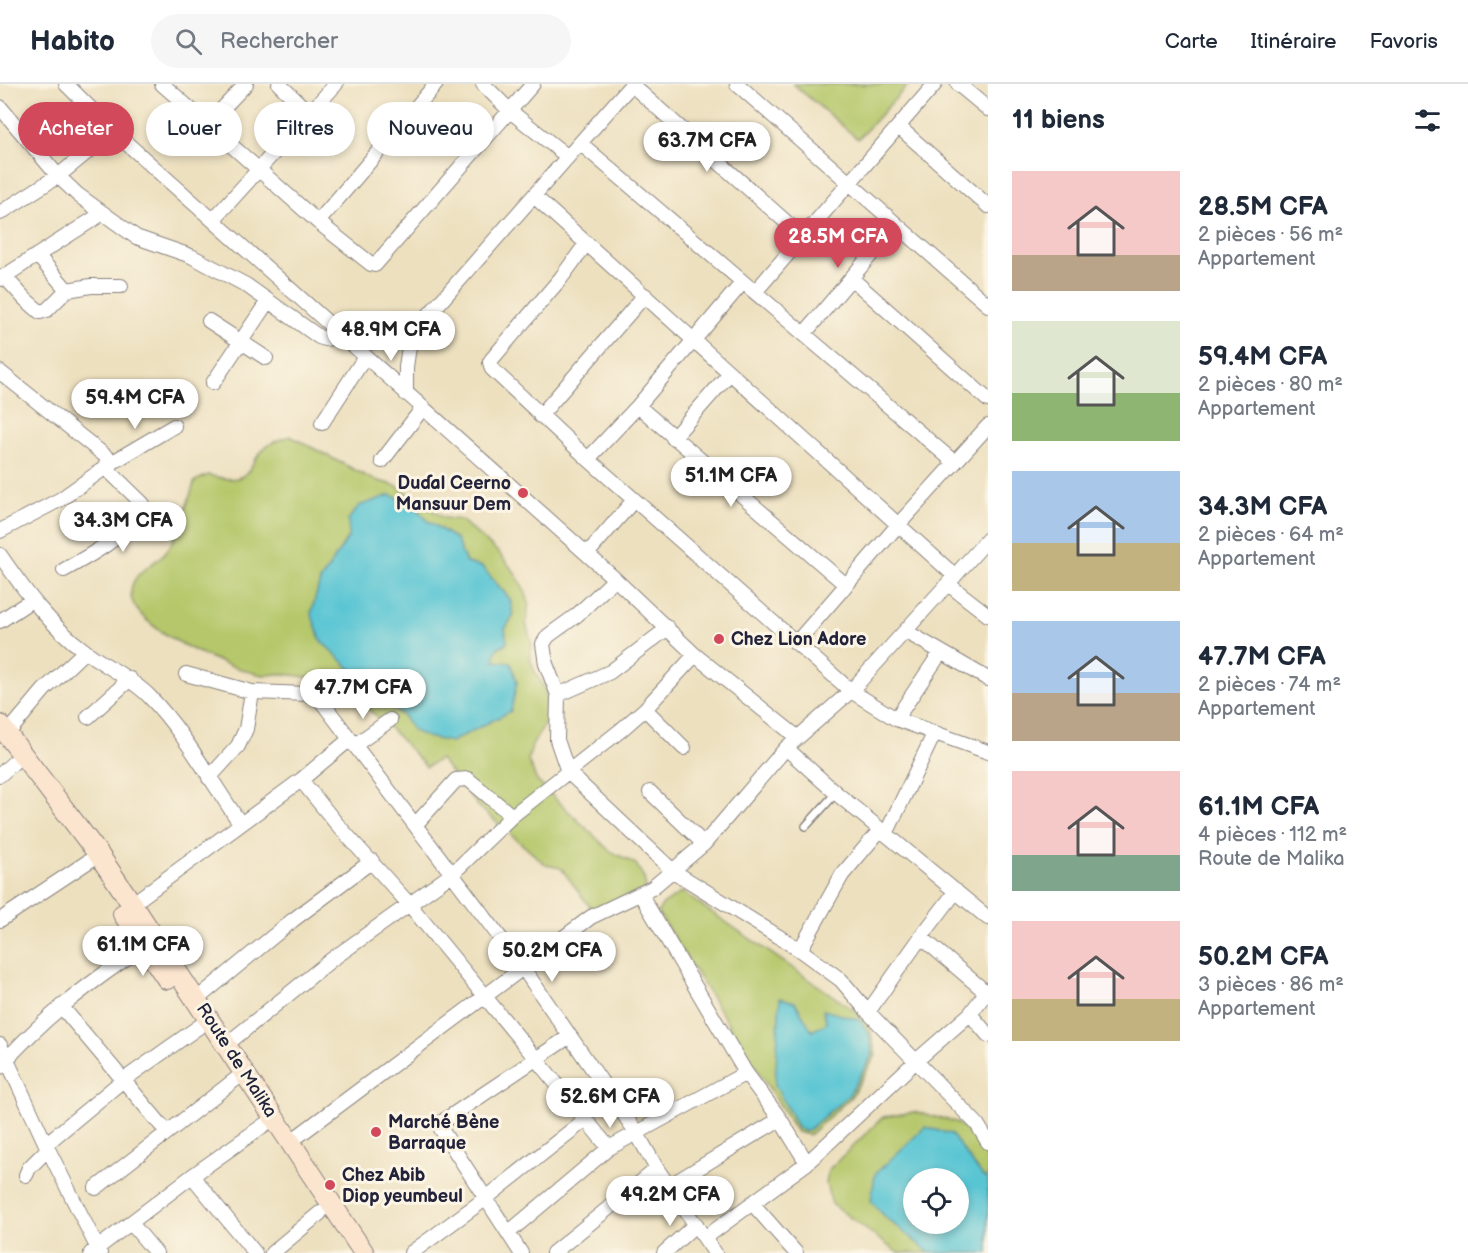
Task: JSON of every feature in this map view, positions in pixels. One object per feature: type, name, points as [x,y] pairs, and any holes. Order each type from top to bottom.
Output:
[{"type":"main road","name":"Route de Malika","points":[[2,734],[7,769],[89,861],[144,946],[236,1079],[320,1213],[349,1253]]},
{"type":"main road","name":"Route de Malika","points":[[2,734],[99,855],[364,1253]]},
{"type":"street","points":[[66,84],[84,102]]},
{"type":"street","points":[[162,84],[182,102]]},
{"type":"street","points":[[229,102],[246,84]]},
{"type":"street","points":[[279,84],[298,102]]},
{"type":"street","points":[[319,102],[336,84]]},
{"type":"street","points":[[318,222],[436,84]]},
{"type":"street","points":[[483,84],[510,111],[568,157]]},
{"type":"street","points":[[499,100],[502,84]]},
{"type":"street","points":[[242,155],[318,222],[371,264],[375,264],[534,84]]},
{"type":"street","points":[[406,394],[406,367],[411,333],[632,84],[803,237]]},
{"type":"street","points":[[737,84],[988,305]]},
{"type":"street","points":[[755,292],[935,84]]},
{"type":"street","points":[[958,84],[986,102]]},
{"type":"street","points":[[0,107],[58,176],[78,195],[136,237],[206,263],[246,285],[319,338],[342,336]]},
{"type":"street","points":[[899,127],[988,206]]},
{"type":"street","points":[[580,143],[954,462]]},
{"type":"street","points":[[134,150],[615,579],[696,655],[797,738]]},
{"type":"street","points":[[0,213],[58,176],[82,156]]},
{"type":"street","points":[[213,220],[271,156]]},
{"type":"street","points":[[534,196],[898,525],[988,615]]},
{"type":"street","points":[[103,213],[2,278],[40,312],[47,310],[67,290],[91,286],[121,286]]},
{"type":"street","points":[[804,334],[896,225]]},
{"type":"street","points":[[586,244],[561,278],[490,362],[492,369],[540,416],[851,692],[896,719],[988,752]]},
{"type":"street","points":[[38,256],[67,290]]},
{"type":"street","points":[[851,278],[988,400]]},
{"type":"street","points":[[588,459],[638,406],[692,339],[743,282]]},
{"type":"street","points":[[540,416],[645,295]]},
{"type":"street","points":[[213,383],[268,301]]},
{"type":"street","points":[[208,321],[266,358]]},
{"type":"street","points":[[354,346],[411,333]]},
{"type":"street","points":[[322,423],[365,357]]},
{"type":"street","points":[[0,372],[109,465],[142,504],[144,512],[121,535],[64,570]]},
{"type":"street","points":[[673,438],[730,373]]},
{"type":"street","points":[[638,406],[846,585]]},
{"type":"street","points":[[382,461],[422,409]]},
{"type":"street","points":[[0,531],[61,500],[109,465],[174,426]]},
{"type":"street","points":[[796,643],[898,525],[988,426]]},
{"type":"street","points":[[587,554],[634,500]]},
{"type":"street","points":[[290,1142],[591,917],[641,895],[673,872],[704,844],[786,748],[851,692],[988,539]]},
{"type":"street","points":[[0,555],[32,600],[65,635],[85,651],[130,679],[148,696],[172,723],[240,823]]},
{"type":"street","points":[[615,579],[577,615],[548,636],[543,644],[546,664],[558,695],[557,740],[568,772],[673,872],[800,950],[841,980],[868,1012],[977,1124],[988,1142]]},
{"type":"street","points":[[0,621],[32,600]]},
{"type":"street","points":[[558,695],[610,672],[668,628]]},
{"type":"street","points":[[905,631],[988,679]]},
{"type":"street","points":[[2,734],[85,651]]},
{"type":"street","points":[[896,719],[941,652]]},
{"type":"street","points":[[227,1044],[331,960],[452,874],[512,816],[645,709],[696,655]]},
{"type":"street","points":[[186,674],[252,692],[315,695],[320,698],[523,968],[636,1132],[657,1169],[715,1253]]},
{"type":"street","points":[[88,717],[130,679]]},
{"type":"street","points":[[209,778],[238,746],[246,729],[252,692]]},
{"type":"street","points":[[645,709],[684,748]]},
{"type":"street","points":[[132,903],[353,742],[390,720]]},
{"type":"street","points":[[800,950],[842,875],[883,832],[934,734]]},
{"type":"street","points":[[786,748],[836,793],[988,918]]},
{"type":"street","points":[[416,824],[456,780],[462,778],[468,779],[512,816]]},
{"type":"street","points":[[301,780],[336,823],[409,904],[609,1148]]},
{"type":"street","points":[[650,792],[704,844]]},
{"type":"street","points":[[0,920],[89,861]]},
{"type":"street","points":[[197,999],[293,920],[372,861]]},
{"type":"street","points":[[868,1012],[956,891]]},
{"type":"street","points":[[641,895],[746,1074],[780,1119],[807,1163]]},
{"type":"street","points":[[706,1237],[807,1163],[916,1060],[970,1014],[988,992],[921,937]]},
{"type":"street","points":[[4,1063],[61,1006],[93,980],[144,946]]},
{"type":"street","points":[[61,1006],[167,1132]]},
{"type":"street","points":[[970,1014],[988,1035]]},
{"type":"street","points":[[26,1175],[29,1168],[47,1147],[122,1081],[200,1026]]},
{"type":"street","points":[[521,1253],[441,1129],[441,1125],[442,1122],[570,1036]]},
{"type":"street","points":[[0,1045],[4,1063],[96,1251],[192,1176],[264,1125]]},
{"type":"street","points":[[508,1233],[609,1148],[746,1074]]},
{"type":"street","points":[[96,1188],[236,1079]]},
{"type":"street","points":[[411,1253],[485,1199],[586,1119]]},
{"type":"street","points":[[669,1186],[780,1119]]},
{"type":"street","points":[[553,1253],[657,1169]]},
{"type":"street","points":[[192,1176],[255,1253]]},
{"type":"street","points":[[752,1203],[796,1253]]},
{"type":"street","points":[[272,1253],[320,1213]]},
{"type":"street","points":[[130,1223],[156,1253]]},
{"type":"street","points":[[664,1253],[696,1224]]},
{"type":"lane","points":[[806,826],[836,793]]},
{"type":"green space","points":[[793,84],[909,84],[858,139]]},
{"type":"green space","points":[[290,436],[372,479],[397,486],[444,518],[461,520],[499,553],[515,573],[529,603],[526,623],[532,645],[530,658],[545,689],[548,705],[546,721],[532,746],[528,760],[537,781],[610,851],[636,864],[644,878],[646,889],[593,911],[561,868],[546,865],[478,806],[440,759],[426,767],[393,732],[358,701],[319,680],[288,674],[264,675],[230,665],[185,646],[146,620],[135,606],[131,592],[132,584],[140,573],[163,555],[172,543],[195,481],[208,475],[224,478],[243,476],[263,450],[274,442]],"holes":[[[410,502],[428,521],[456,539],[466,563],[482,567],[510,599],[513,616],[505,629],[507,643],[497,648],[494,661],[511,664],[517,682],[413,731],[403,715],[390,707],[382,692],[368,685],[344,663],[320,581],[349,536]]]},
{"type":"green space","points":[[682,892],[861,1015],[870,1027],[876,1055],[851,1097],[809,1135],[797,1132],[658,913],[661,906]]},
{"type":"green space","points":[[915,1112],[956,1122],[973,1134],[988,1161],[988,1253],[898,1253],[832,1204],[826,1184],[828,1170],[883,1117]]},
{"type":"water","points":[[390,495],[410,502],[428,521],[456,539],[466,563],[482,567],[510,599],[513,616],[505,629],[507,643],[497,648],[494,661],[511,663],[517,682],[511,711],[451,742],[427,737],[413,731],[403,715],[390,707],[382,692],[368,685],[321,641],[311,613],[320,581],[349,536],[348,520],[359,506]]},
{"type":"water","points":[[780,998],[795,1002],[812,1031],[827,1023],[823,1010],[860,1020],[869,1034],[873,1054],[849,1095],[807,1131],[798,1128],[775,1085]]},
{"type":"water","points":[[925,1127],[951,1134],[983,1177],[988,1178],[988,1253],[930,1253],[906,1234],[969,1234],[969,1168],[903,1168],[903,1232],[886,1218],[871,1201],[875,1174]]},
{"type":"place","name":"Duɗal Ceerno Mansuur Dem","points":[[523,493]]},
{"type":"place","name":"Chez Lion Adore","points":[[719,639]]},
{"type":"place","name":"Marché Bène Barraque","points":[[376,1132]]},
{"type":"place","name":"Chez Abib Diop yeumbeul","points":[[330,1185]]}]
